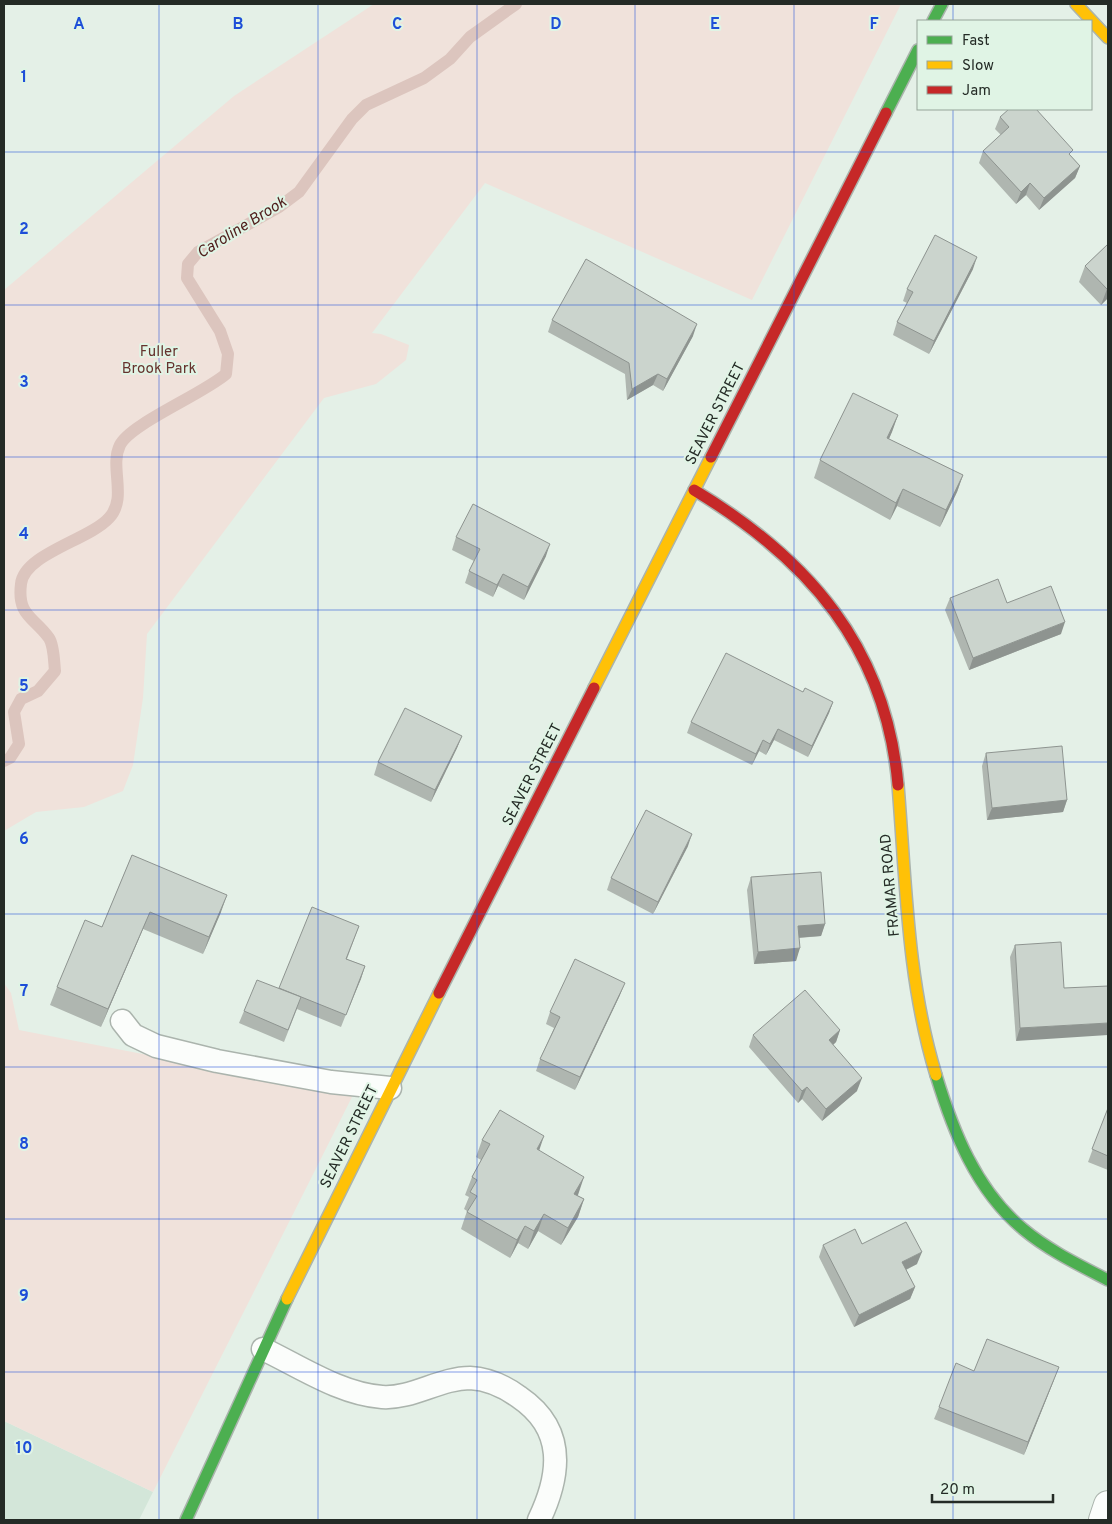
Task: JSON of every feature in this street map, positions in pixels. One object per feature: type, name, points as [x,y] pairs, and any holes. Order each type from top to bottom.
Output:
[{"type":"street","points":[[934,20],[942,4]]},
{"type":"street","points":[[1076,4],[1091,20]]},
{"type":"street","points":[[1092,21],[1108,38]]},
{"type":"street","name":"SEAVER STREET","points":[[186,1520],[263,1348],[390,1088],[917,52]]},
{"type":"street","name":"FRAMAR ROAD","points":[[694,490],[738,515],[781,550],[828,605],[866,662],[878,688],[892,742],[917,999],[930,1055],[952,1123],[969,1160],[999,1206],[1044,1245],[1108,1280]]},
{"type":"street","points":[[1103,1520],[1108,1505]]},
{"type":"lane","points":[[122,1021],[133,1035],[156,1046],[332,1082],[390,1088]]},
{"type":"lane","points":[[263,1348],[338,1385],[360,1393],[382,1397],[402,1396],[453,1380],[469,1378],[489,1380],[507,1388],[540,1414],[549,1429],[555,1447],[556,1465],[553,1487],[539,1520]]},
{"type":"shaded area","points":[[4,1421],[153,1492],[139,1520],[4,1520]]},
{"type":"green space","name":"Fuller Brook Park","points":[[374,4],[901,4],[752,300],[485,183],[372,333],[381,334],[409,345],[406,360],[376,384],[324,398],[147,634],[143,698],[133,765],[123,791],[84,807],[36,812],[4,831],[4,290],[234,96]]},
{"type":"green space","points":[[4,983],[11,993],[19,1030],[353,1095],[153,1492],[4,1421]]},
{"type":"building","points":[[1008,110],[1037,110],[1073,150],[1069,154],[1080,166],[1044,198],[1030,183],[1021,192],[983,151],[1009,127],[1000,117]]},
{"type":"building","points":[[935,235],[977,257],[934,341],[897,322],[913,292],[907,289]]},
{"type":"building","points":[[1108,244],[1108,287],[1107,289],[1085,266]]},
{"type":"building","points":[[586,259],[697,324],[667,379],[658,374],[632,389],[629,363],[552,320]]},
{"type":"building","points":[[853,393],[898,415],[887,438],[963,475],[946,510],[903,489],[896,503],[820,460]]},
{"type":"building","points":[[473,504],[550,544],[528,587],[503,574],[497,585],[469,571],[480,549],[456,537]]},
{"type":"building","points":[[998,579],[1007,603],[1051,586],[1065,622],[973,658],[950,598]]},
{"type":"building","points":[[726,653],[803,692],[805,688],[833,702],[812,746],[778,729],[770,744],[763,740],[756,754],[691,722]]},
{"type":"building","points":[[405,708],[462,736],[435,790],[378,762]]},
{"type":"building","points":[[1062,746],[1067,800],[992,808],[986,753]]},
{"type":"building","points":[[646,810],[692,834],[658,902],[611,878]]},
{"type":"building","points":[[132,855],[227,895],[209,937],[150,912],[108,1009],[57,987],[85,920],[102,927]]},
{"type":"building","points":[[821,872],[825,924],[798,926],[800,948],[758,952],[751,877]]},
{"type":"building","points":[[312,907],[359,926],[346,959],[365,966],[346,1015],[279,988]]},
{"type":"building","points":[[1061,942],[1064,988],[1108,986],[1108,1023],[1020,1028],[1015,945]]},
{"type":"building","points":[[575,959],[625,983],[580,1077],[540,1059],[560,1017],[550,1012]]},
{"type":"building","points":[[257,980],[301,997],[288,1030],[244,1011]]},
{"type":"building","points":[[805,990],[840,1030],[829,1040],[862,1078],[826,1109],[807,1087],[802,1091],[753,1035]]},
{"type":"building","points":[[1108,1108],[1108,1156],[1092,1149]]},
{"type":"building","points":[[500,1110],[544,1136],[537,1149],[584,1177],[574,1194],[584,1199],[568,1228],[544,1214],[534,1231],[525,1226],[517,1240],[467,1212],[477,1196],[470,1192],[477,1180],[472,1177],[490,1144],[482,1140]]},
{"type":"building","points":[[906,1222],[922,1252],[902,1262],[915,1287],[859,1315],[823,1245],[855,1229],[862,1244]]},
{"type":"building","points":[[987,1339],[1059,1367],[1028,1442],[939,1407],[956,1363],[974,1371]]},
{"type":"waterway","name":"Caroline Brook","points":[[4,761],[10,758],[19,744],[14,712],[21,699],[38,691],[55,671],[51,641],[24,610],[20,595],[25,573],[33,564],[45,556],[100,526],[109,518],[117,501],[117,454],[120,445],[126,437],[226,374],[228,354],[220,331],[187,278],[188,264],[198,252],[279,207],[299,192],[352,119],[366,105],[424,78],[450,59],[470,37],[516,4]]},
{"type":"traffic: fast","points":[[934,20],[942,4]]},
{"type":"traffic: fast","points":[[886,113],[917,52]]},
{"type":"traffic: fast","points":[[936,1075],[950,1117],[968,1158],[979,1178],[1006,1213],[1043,1244],[1108,1280]]},
{"type":"traffic: fast","points":[[186,1520],[287,1299]]},
{"type":"traffic: slow","points":[[1076,4],[1091,20]]},
{"type":"traffic: slow","points":[[1092,21],[1108,38]]},
{"type":"traffic: slow","points":[[594,688],[711,457]]},
{"type":"traffic: slow","points":[[898,785],[913,967],[926,1039],[936,1075]]},
{"type":"traffic: slow","points":[[287,1299],[439,993]]},
{"type":"traffic: jam","points":[[711,457],[886,113]]},
{"type":"traffic: jam","points":[[694,490],[735,517],[773,546],[806,578],[835,612],[859,650],[877,691],[891,736],[898,785]]},
{"type":"traffic: jam","points":[[439,993],[594,688]]}]
